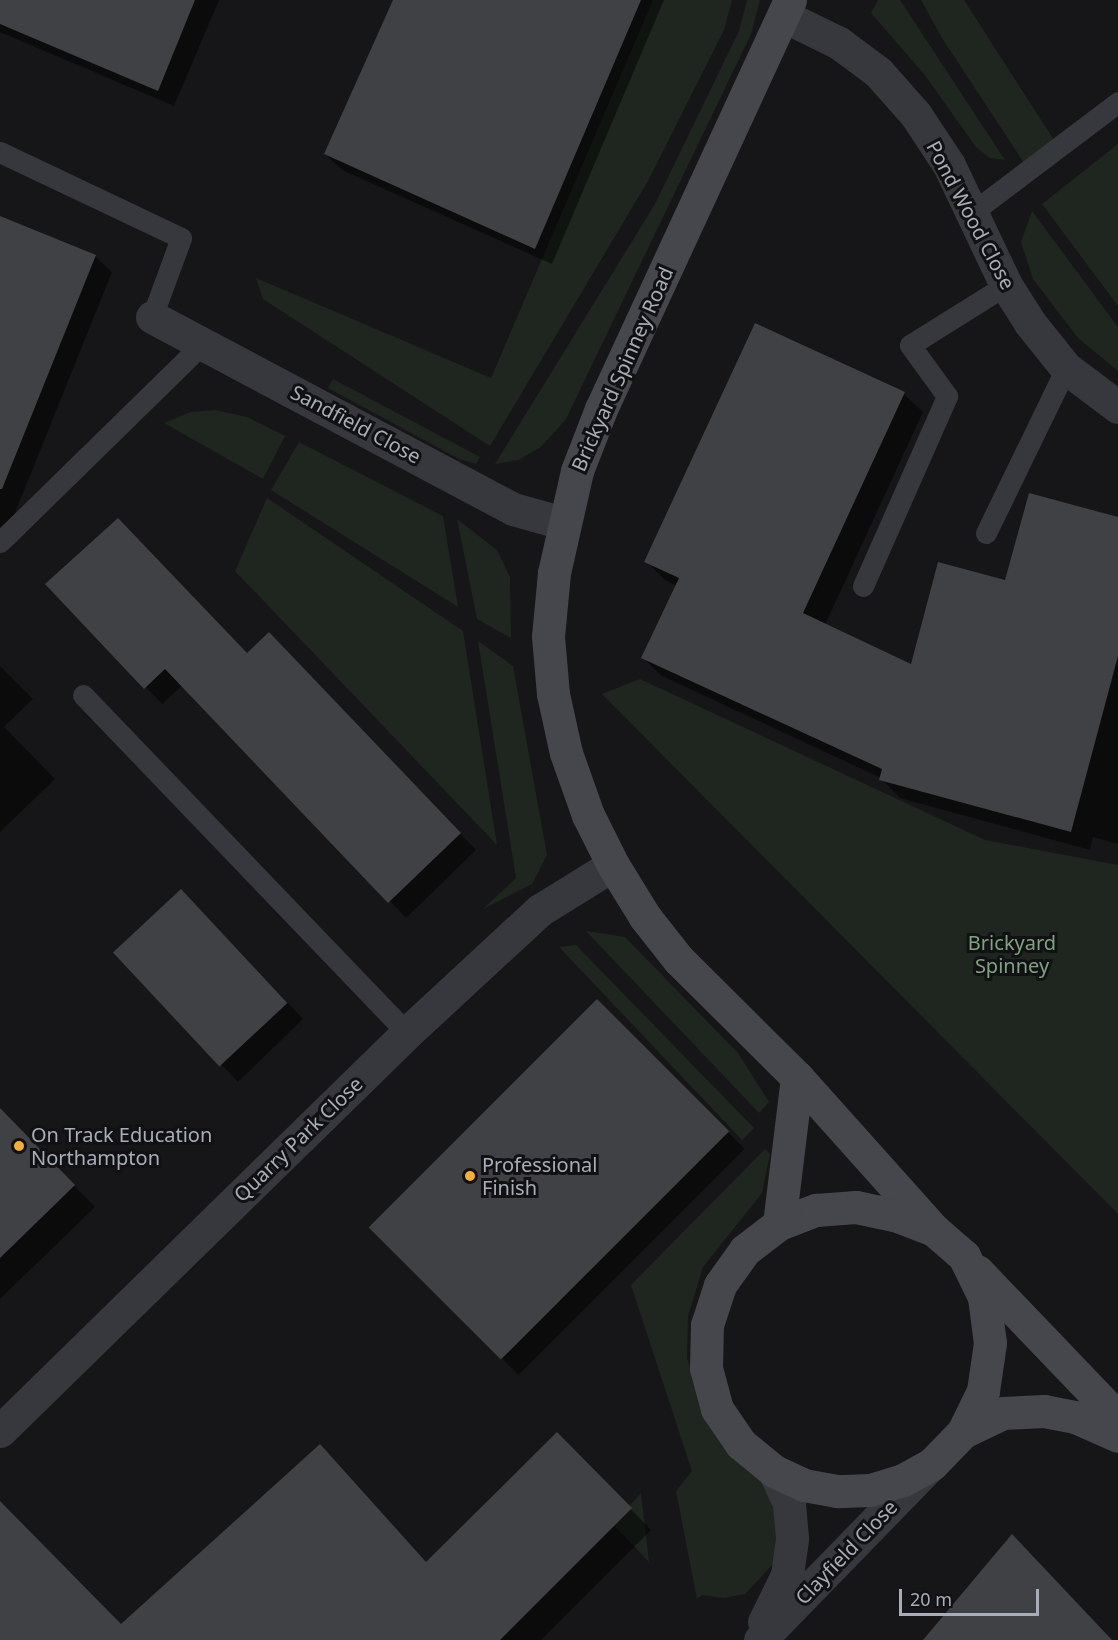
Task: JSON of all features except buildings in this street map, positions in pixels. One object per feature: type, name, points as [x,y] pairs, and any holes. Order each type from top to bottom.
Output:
[{"type":"street","name":"Pond Wood Close","points":[[787,8],[878,72],[916,115],[974,211],[1006,285],[1030,323],[1066,368],[1118,407]]},
{"type":"street","name":"Brickyard Spinney Road","points":[[787,8],[601,409],[577,471],[563,523],[548,636],[553,694],[567,753],[588,815],[613,866],[679,960],[797,1077],[934,1230]]},
{"type":"street","name":"Sandfield Close","points":[[152,316],[513,509],[563,523]]},
{"type":"street","name":"Quarry Park Close","points":[[0,1431],[406,1033],[540,910],[613,866]]},
{"type":"street","points":[[779,1224],[797,1077]]},
{"type":"street","points":[[964,1256],[984,1297],[990,1343],[983,1391],[963,1432],[932,1464],[903,1480],[859,1490],[804,1485],[774,1472],[741,1444],[717,1409],[706,1368],[707,1325],[720,1285],[745,1250],[779,1224],[816,1210],[856,1207],[895,1215],[934,1230],[964,1256],[1118,1418]]},
{"type":"street","points":[[963,1432],[1003,1413],[1044,1412],[1075,1417],[1118,1436]]},
{"type":"street","name":"Clayfield Close","points":[[760,1640],[932,1464]]},
{"type":"street","name":"Clayfield Close","points":[[755,1640],[788,1575],[789,1503],[774,1472]]},
{"type":"lane","points":[[974,211],[1118,102]]},
{"type":"lane","points":[[0,152],[181,238],[152,316]]},
{"type":"lane","points":[[863,586],[947,396],[910,345],[1006,285]]},
{"type":"lane","points":[[0,542],[204,342]]},
{"type":"lane","points":[[986,533],[1066,368]]},
{"type":"lane","points":[[83,695],[406,1033]]},
{"type":"green space","points":[[653,0],[732,0],[724,30],[648,181],[490,446],[263,299],[256,278],[491,378]]},
{"type":"green space","points":[[747,0],[760,0],[751,34],[566,419],[541,447],[518,460],[495,464],[655,204],[739,31]]},
{"type":"green space","points":[[878,0],[900,0],[1005,160],[990,158],[976,147],[924,74],[871,13]]},
{"type":"green space","points":[[921,0],[964,0],[1054,140],[1024,163],[942,38]]},
{"type":"green space","points":[[1118,144],[1118,306],[1042,204]]},
{"type":"green space","points":[[1032,211],[1118,327],[1118,371],[1078,338],[1033,279],[1021,242]]},
{"type":"green space","points":[[333,379],[480,457],[476,464],[459,459],[328,388]]},
{"type":"green space","points":[[215,410],[247,417],[285,436],[263,479],[164,423],[191,412]]},
{"type":"green space","points":[[299,442],[443,516],[458,607],[271,490]]},
{"type":"green space","points":[[267,498],[463,631],[497,845],[235,571]]},
{"type":"green space","points":[[457,519],[497,550],[510,577],[511,638],[477,619]]},
{"type":"green space","points":[[478,641],[513,666],[547,855],[532,884],[483,909],[516,878]]},
{"type":"green space","name":"Brickyard Spinney","points":[[640,679],[985,840],[1118,865],[1118,1214],[602,694]]},
{"type":"green space","points":[[586,931],[625,937],[738,1053],[769,1102],[759,1113]]},
{"type":"green space","points":[[576,945],[754,1128],[742,1140],[559,947]]},
{"type":"green space","points":[[765,1149],[770,1154],[762,1193],[703,1267],[688,1316],[687,1358],[701,1403],[770,1485],[781,1513],[774,1563],[745,1594],[724,1598],[702,1595],[697,1599],[676,1491],[692,1471],[631,1285]]},
{"type":"green space","points":[[641,1493],[649,1562],[613,1524]]},
{"type":"place","name":"On Track Education Northampton","points":[[19,1146]]},
{"type":"place","name":"Professional Finish","points":[[470,1176]]}]
